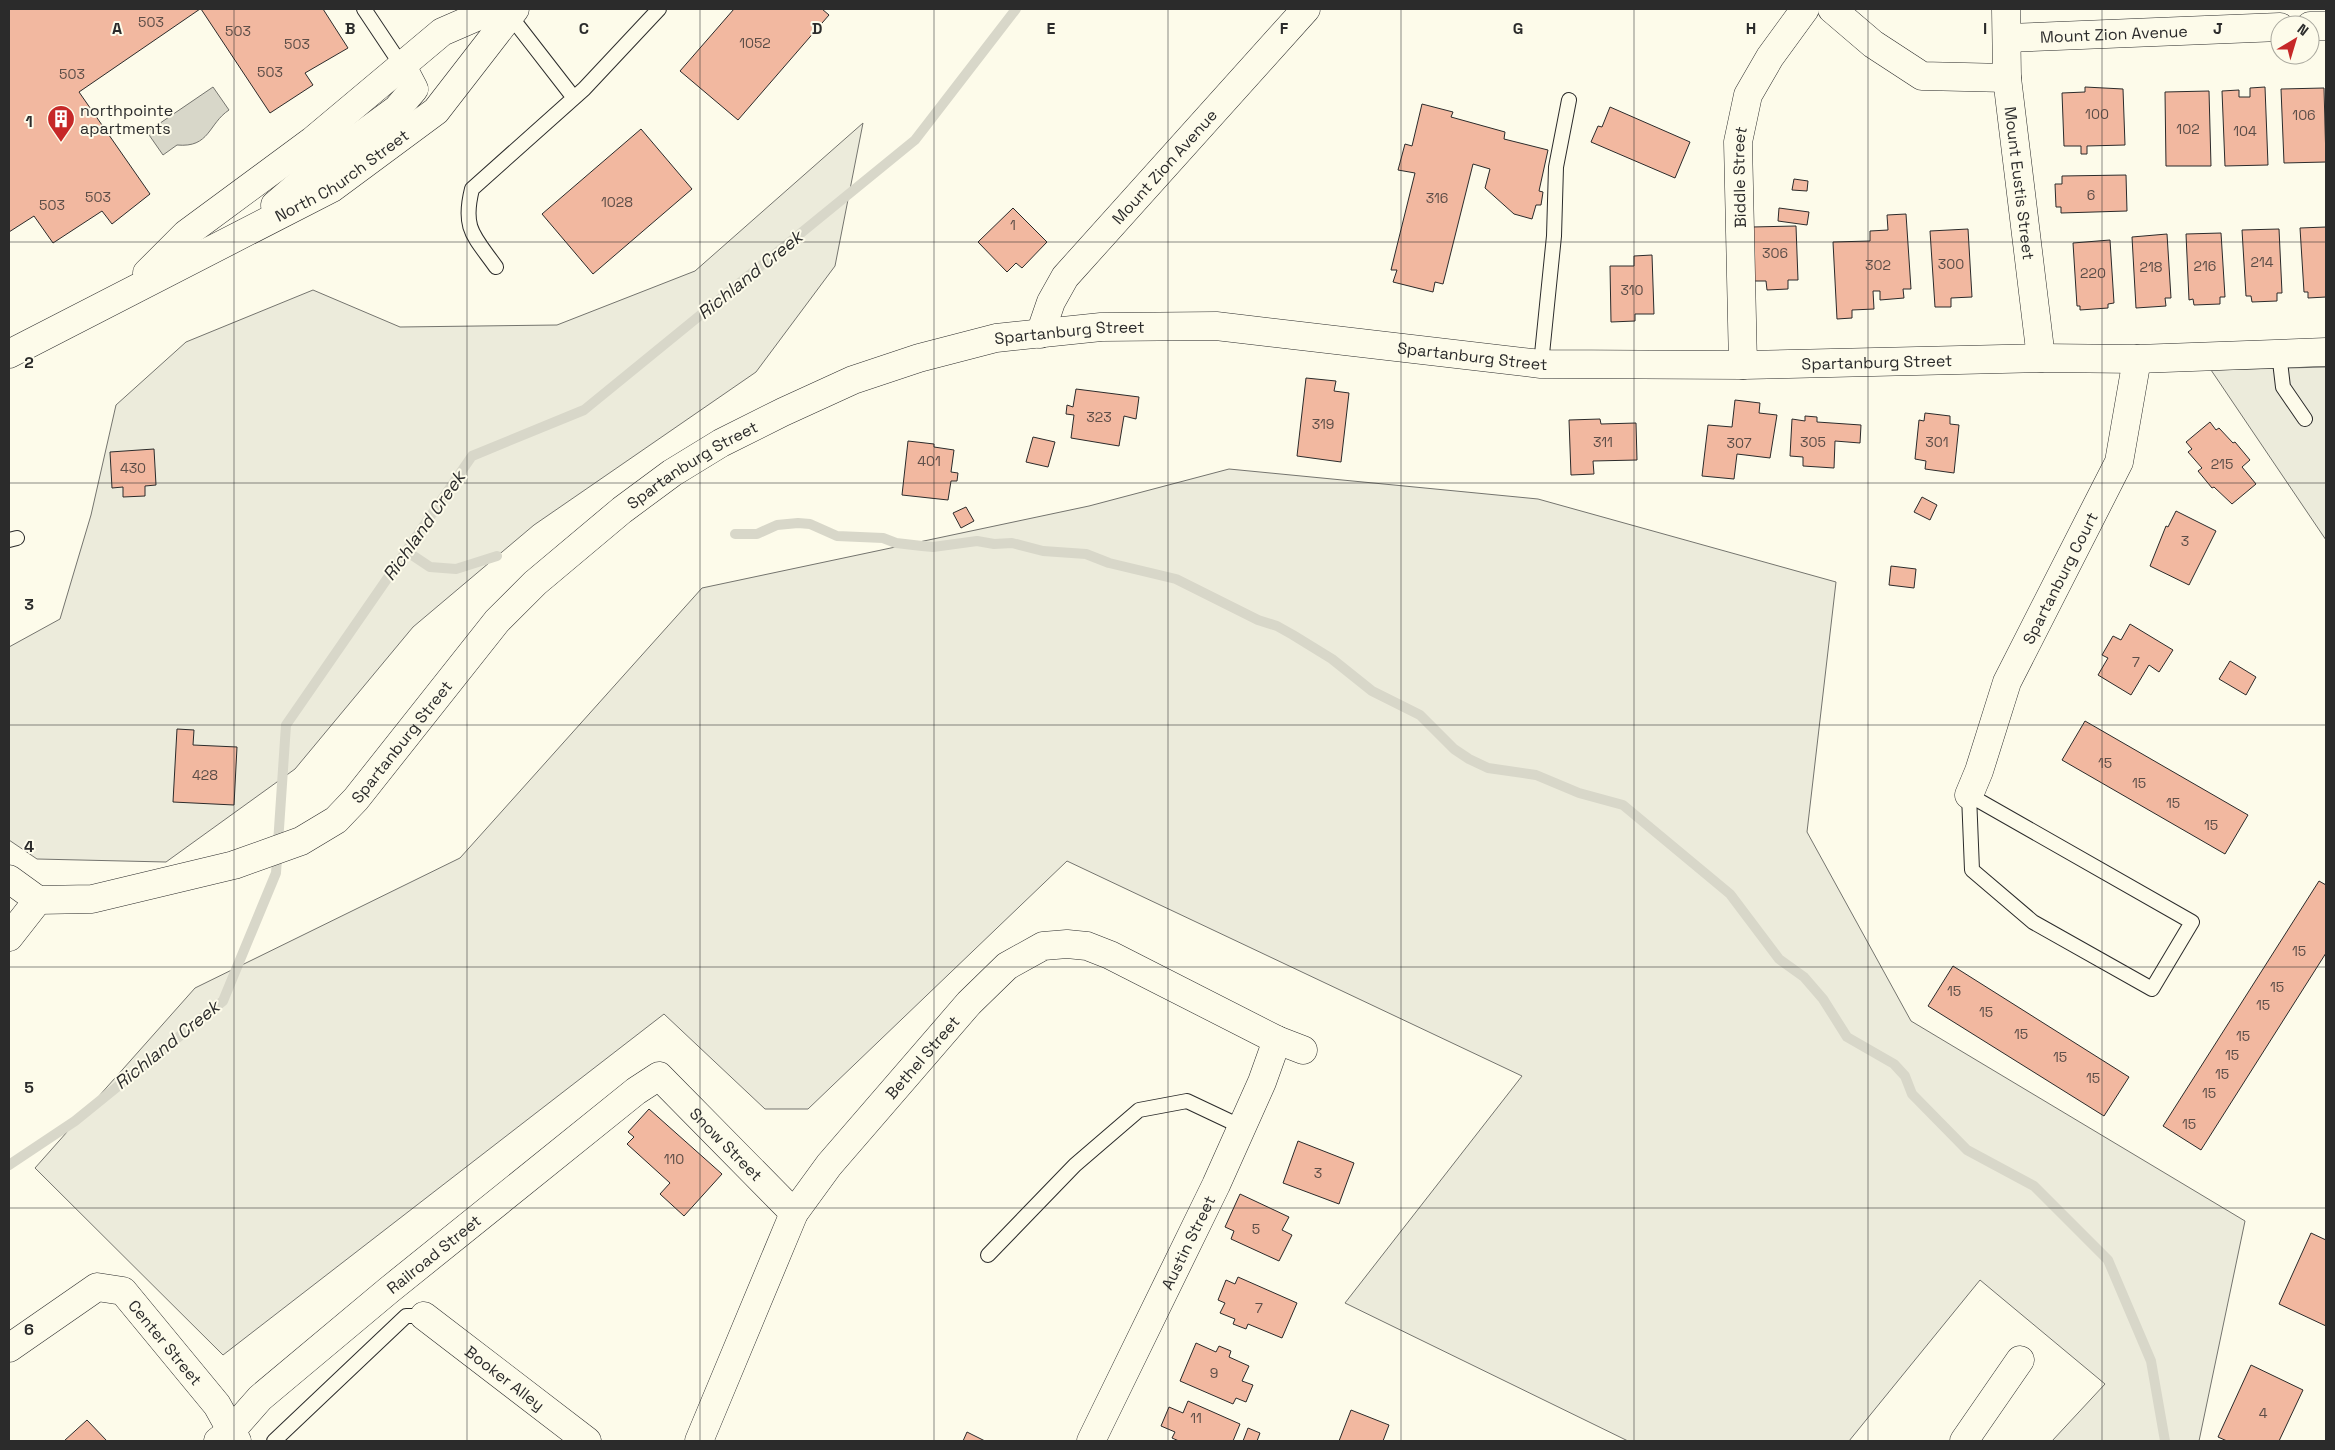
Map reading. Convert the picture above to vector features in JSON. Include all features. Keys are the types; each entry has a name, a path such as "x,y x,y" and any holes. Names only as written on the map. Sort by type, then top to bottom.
{"street":[{"name":"Mount Zion Avenue","path":"1040,334 1051,302 1065,277 1306,9"},
{"name":"Biddle Street","path":"1743,365 1738,142 1748,95 1770,57 1805,9"},
{"path":"1832,9 1873,44 1922,76 2007,78"},
{"name":"Mount Eustis Street","path":"2006,9 2008,38 2007,78 2015,160 2041,358"},
{"name":"North Church Street","path":"126,294 186,234 312,141 442,32 506,11"},
{"name":"North Church Street","path":"9,354 332,188 436,111 506,11"},
{"name":"Mount Zion Avenue","path":"2008,38 2189,20 2270,26"},
{"path":"244,232 325,162 397,110 414,89 402,66"},
{"name":"Spartanburg Street","path":"38,900 92,899 234,865 301,841 336,820 356,799 497,621 535,583 622,510 672,473 774,416 853,380 919,358 996,338 1101,327 1216,326 1540,364 1743,365 2041,358 2137,359 2326,352"},
{"name":"Spartanburg Court","path":"1969,795 1980,771 2007,682 2119,462 2137,359"},
{"path":"9,879 38,900 9,937"},
{"name":"Bethel Street","path":"699,1441 794,1213 829,1165 969,1003 1007,966 1044,946 1067,944 1087,946 1277,1040 1303,1050"},
{"name":"Austin Street","path":"1096,1440 1242,1127 1277,1040"},
{"name":"Snow Street","path":"659,1076 794,1213"},
{"name":"Railroad Street","path":"228,1439 260,1398 636,1090 659,1076"},
{"name":"Center Street","path":"9,1348 97,1287 123,1291 217,1406 228,1439"},
{"name":"Booker Alley","path":"424,1316 587,1441"},
{"path":"1964,1441 2020,1360"}],"lane":[{"path":"364,9 402,66"},
{"path":"496,268 470,231 466,211 472,189 574,98 659,9"},
{"path":"506,11 574,98"},
{"path":"1540,364 1554,236 1556,167 1569,100"},
{"path":"2279,353 2283,387 2305,419"},
{"path":"1969,795 2192,922 2152,989 2032,922 1972,870 1969,795"},
{"path":"988,1255 1075,1165 1139,1110 1187,1101 1242,1127"},
{"path":"274,1441 406,1316 424,1316"}],"shaded area":[{"path":"213,87 229,110 202,139 188,145 177,145 163,155 147,132"},
{"path":"863,123 835,266 756,372 534,525 413,627 295,769 166,862 37,859 9,840 9,647 60,619 91,515 116,405 186,342 313,290 400,327 557,325 695,271"},
{"path":"2326,367 2326,540 2211,370"},
{"path":"1229,469 1538,499 1836,582 1807,832 1911,1021 2245,1221 2199,1441 2052,1441 2105,1384 1980,1280 1849,1441 1628,1441 1345,1303 1522,1076 1067,861 808,1109 765,1109 664,1014 223,1355 35,1168 195,988 460,858 702,588 1089,506"}],"building":[{"name":"northpointe apartments","path":"9,9 200,9 79,92 150,194 112,224 102,211 53,243 34,216 9,232"},
{"path":"201,9 323,9 348,48 305,73 313,85 270,113"},
{"path":"734,9 822,9 829,15 738,120 680,71"},
{"path":"2085,87 2123,89 2125,145 2087,146 2087,154 2081,154 2081,146 2064,146 2062,93 2085,92"},
{"path":"2265,87 2268,165 2225,166 2222,91 2239,90 2239,97 2250,97 2250,88"},
{"path":"2324,88 2326,162 2284,163 2281,89"},
{"path":"2209,91 2211,166 2166,166 2165,92"},
{"path":"1422,104 1453,112 1451,117 1505,132 1504,139 1548,150 1539,191 1543,192 1541,205 1536,205 1532,219 1514,214 1485,188 1490,169 1473,164 1443,284 1435,282 1433,292 1393,282 1397,270 1391,270 1415,173 1398,170 1405,144 1412,146"},
{"path":"1610,107 1690,142 1675,178 1591,142 1598,126 1602,127"},
{"path":"641,129 692,189 593,274 542,214"},
{"path":"2126,175 2127,211 2061,213 2061,207 2056,207 2055,184 2062,184 2062,176"},
{"path":"1794,179 1808,181 1807,191 1792,190"},
{"path":"1013,208 1047,242 1022,268 1016,263 1007,272 978,242"},
{"path":"1779,208 1809,212 1807,225 1778,221"},
{"path":"1906,214 1911,289 1903,289 1904,298 1880,300 1880,291 1873,291 1874,309 1852,310 1852,318 1837,319 1833,242 1870,241 1870,231 1888,230 1887,215"},
{"path":"1796,226 1798,280 1788,280 1788,289 1767,290 1766,281 1754,281 1752,227"},
{"path":"2326,227 2326,297 2308,298 2308,292 2304,292 2300,228"},
{"path":"1968,229 1972,297 1951,298 1951,307 1935,307 1930,231"},
{"path":"2279,229 2282,293 2277,293 2277,301 2252,302 2251,296 2246,296 2242,230"},
{"path":"2221,233 2225,297 2220,297 2220,304 2194,305 2193,299 2189,300 2186,234"},
{"path":"2167,234 2171,298 2165,298 2166,306 2136,308 2132,237"},
{"path":"2110,240 2114,303 2108,304 2108,308 2080,310 2080,306 2077,306 2073,243"},
{"path":"1652,255 1654,314 1635,314 1635,321 1611,322 1610,266 1634,266 1634,256"},
{"path":"1306,378 1336,381 1334,391 1349,393 1341,462 1297,456"},
{"path":"1076,389 1139,397 1136,419 1124,416 1119,446 1071,438 1074,415 1066,414 1067,405 1073,407"},
{"path":"1735,400 1760,403 1759,413 1777,415 1770,458 1737,454 1734,479 1702,476 1708,425 1732,427"},
{"path":"1925,413 1950,416 1950,424 1959,425 1954,473 1925,469 1926,461 1915,459 1919,420 1924,421"},
{"path":"1805,416 1817,417 1817,422 1861,425 1860,443 1835,441 1834,468 1803,466 1803,457 1790,456 1792,419 1805,421"},
{"path":"1600,419 1601,424 1636,423 1637,460 1593,461 1594,474 1571,475 1569,420"},
{"path":"2210,422 2216,430 2219,428 2233,443 2235,442 2250,460 2242,467 2256,484 2232,504 2214,487 2212,488 2198,471 2202,468 2188,452 2192,449 2186,442"},
{"path":"1033,437 1055,442 1048,467 1026,462"},
{"path":"908,441 934,444 934,447 954,450 951,472 958,473 957,481 951,481 948,500 902,495"},
{"path":"154,449 156,485 145,486 145,496 123,497 123,487 112,488 110,452"},
{"path":"1922,497 1937,505 1930,520 1914,512"},
{"path":"966,507 974,521 961,528 953,513"},
{"path":"2176,511 2216,531 2189,585 2150,566 2166,526 2168,527"},
{"path":"1891,566 1916,569 1914,588 1889,585"},
{"path":"2130,624 2173,650 2159,672 2149,665 2131,695 2098,675 2108,658 2102,655 2113,636 2121,640"},
{"path":"2230,661 2256,677 2246,695 2219,679"},
{"path":"2085,721 2248,815 2225,854 2062,760"},
{"path":"177,729 194,730 193,745 237,747 234,805 173,802"},
{"path":"2319,881 2326,885 2326,953 2201,1150 2163,1126"},
{"path":"1953,966 2129,1077 2104,1116 1928,1006"},
{"path":"649,1109 722,1174 684,1216 660,1194 670,1183 627,1144 634,1137 628,1132"},
{"path":"1298,1141 1354,1163 1339,1204 1283,1183"},
{"path":"1240,1194 1289,1217 1282,1230 1292,1235 1279,1261 1231,1239 1234,1231 1225,1227"},
{"path":"2311,1233 2326,1240 2326,1326 2279,1304"},
{"path":"1238,1277 1297,1303 1282,1338 1248,1324 1246,1329 1233,1324 1235,1319 1220,1313 1225,1303 1218,1300 1226,1280 1235,1284"},
{"path":"1196,1343 1216,1352 1219,1346 1231,1351 1229,1357 1249,1366 1242,1381 1253,1385 1246,1402 1236,1398 1233,1404 1180,1381"},
{"path":"2251,1365 2303,1390 2279,1441 2227,1441 2218,1437"},
{"path":"1188,1401 1240,1424 1233,1441 1179,1441 1172,1438 1175,1432 1161,1426 1169,1407 1183,1413"},
{"path":"1351,1410 1389,1425 1383,1441 1339,1441"},
{"path":"87,1420 107,1441 64,1441"},
{"path":"1248,1428 1260,1433 1257,1441 1243,1441"},
{"path":"967,1432 985,1441 963,1441"}],"waterway":[{"name":"Richland Creek","path":"9,1165 75,1121 223,1001 276,873 286,725 472,456 584,410 915,140 1016,9"},
{"path":"735,534 757,534 777,525 798,523 810,524 837,536 883,538 896,543 922,546 933,547 977,541 994,544 1012,543 1043,551 1086,554 1109,563 1176,579 1258,620 1277,626 1293,635 1332,659 1372,691 1420,715 1454,749 1469,759 1488,768 1536,775 1579,793 1623,805 1730,894 1779,959 1804,977 1823,999 1847,1037 1894,1064 1905,1076 1912,1094 1967,1150 2034,1186 2108,1260 2151,1361 2165,1441"},
{"path":"406,551 430,567 456,569 497,556"}],"place":[{"name":"northpointe apartments","path":"61,143"}]}
